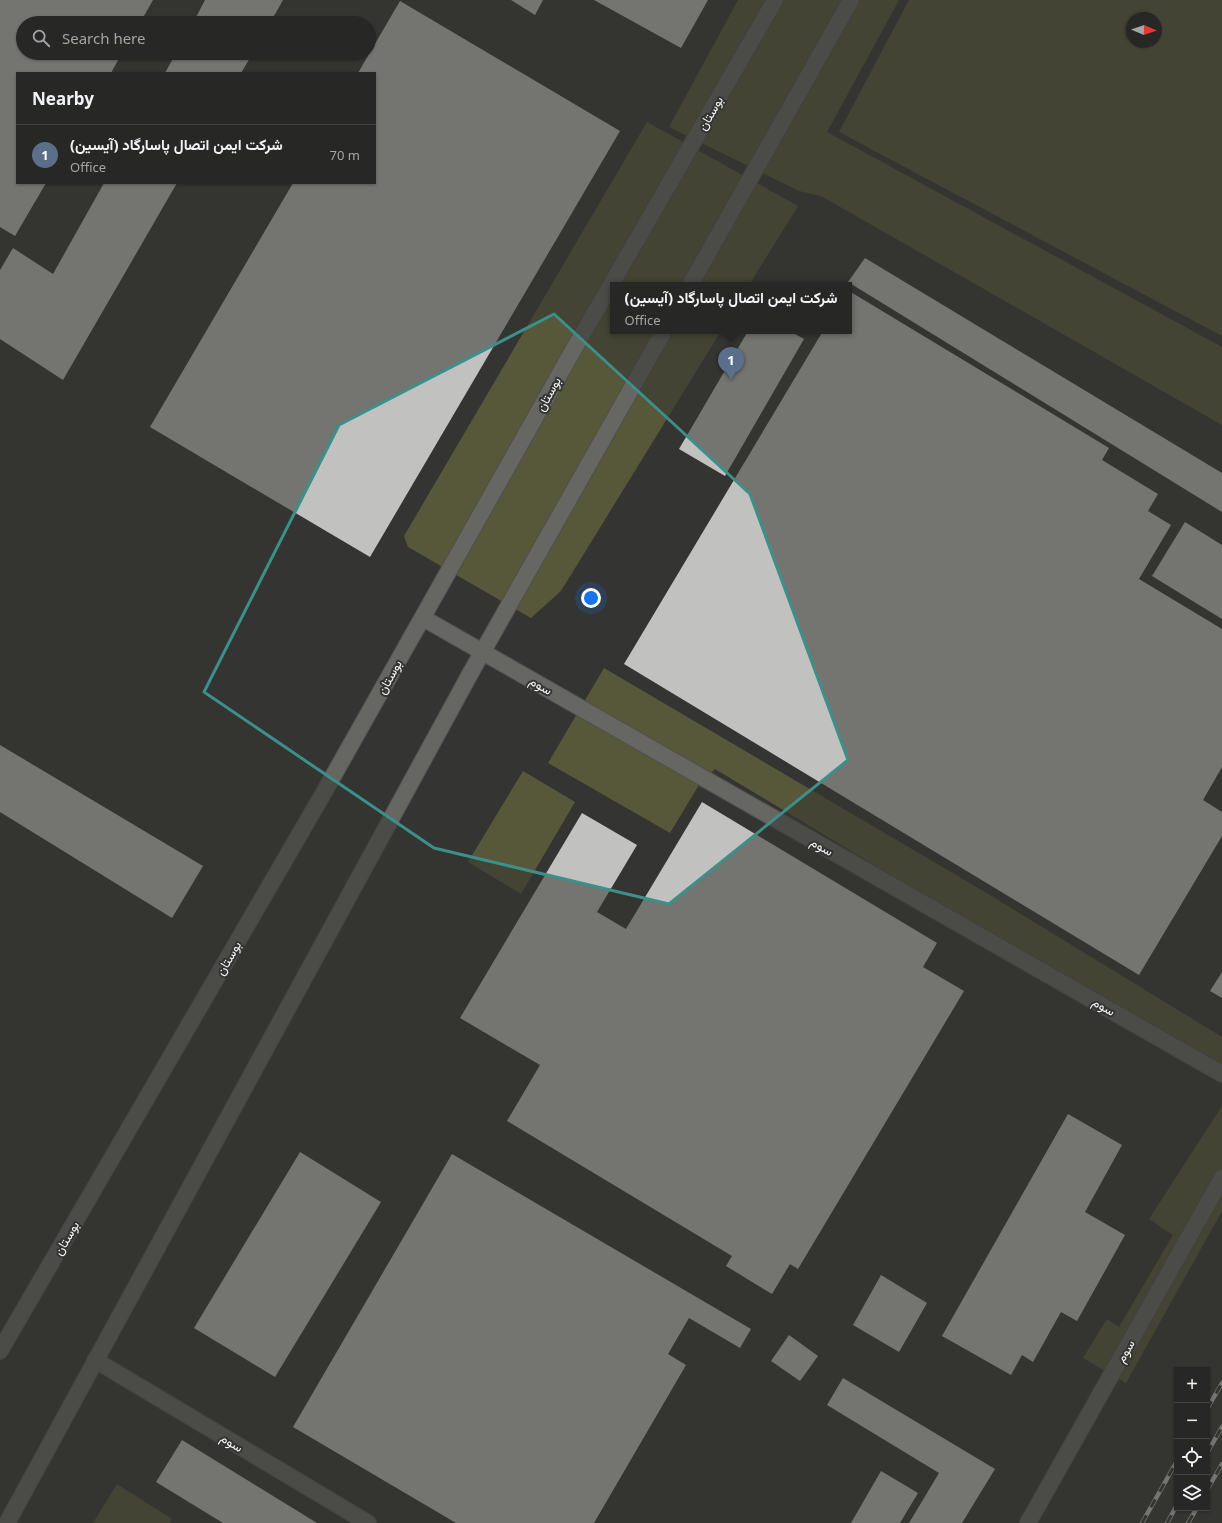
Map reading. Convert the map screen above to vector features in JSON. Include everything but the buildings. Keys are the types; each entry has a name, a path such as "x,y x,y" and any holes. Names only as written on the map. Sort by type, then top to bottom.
{"lane":[{"name":"بوستان","path":"613,282 775,0"},
{"path":"692,282 851,0"},
{"name":"بوستان","path":"0,1351 323,794 610,286"},
{"path":"7,1523 482,652 662,334"},
{"name":"سوم","path":"423,618 1222,1074"},
{"name":"سوم","path":"1028,1523 1222,1178"},
{"name":"سوم","path":"96,1360 368,1523"}],"highlighted area":[{"path":"554,314 750,494 848,760 669,904 434,848 204,692 339,425"}],"green space":[{"path":"738,0 899,0 827,132 1222,347 1222,425 821,196 799,191 669,127"},
{"path":"909,0 1222,0 1222,336 839,132"},
{"path":"647,122 798,206 751,282 610,282 610,334 719,334 561,591 531,618 408,547 404,536"},
{"path":"604,668 985,892 1222,1037 1222,1075 715,769 699,785 670,833 548,763"},
{"path":"523,771 575,802 521,894 468,862"},
{"path":"1222,1106 1222,1211 1126,1383 1083,1358 1107,1319 1119,1327 1173,1235 1149,1219"},
{"path":"117,1484 172,1519 170,1523 93,1523"}],"railway":[{"path":"1210,1404 1222,1383"},
{"path":"1210,1448 1222,1427"},
{"path":"1210,1485 1222,1464"},
{"path":"1142,1523 1174,1466"},
{"path":"1167,1523 1174,1510"},
{"path":"1188,1523 1195,1511"}],"place":[{"name":"شرکت ایمن اتصال پاسارگاد (آیسین)","path":"731,380"}]}
